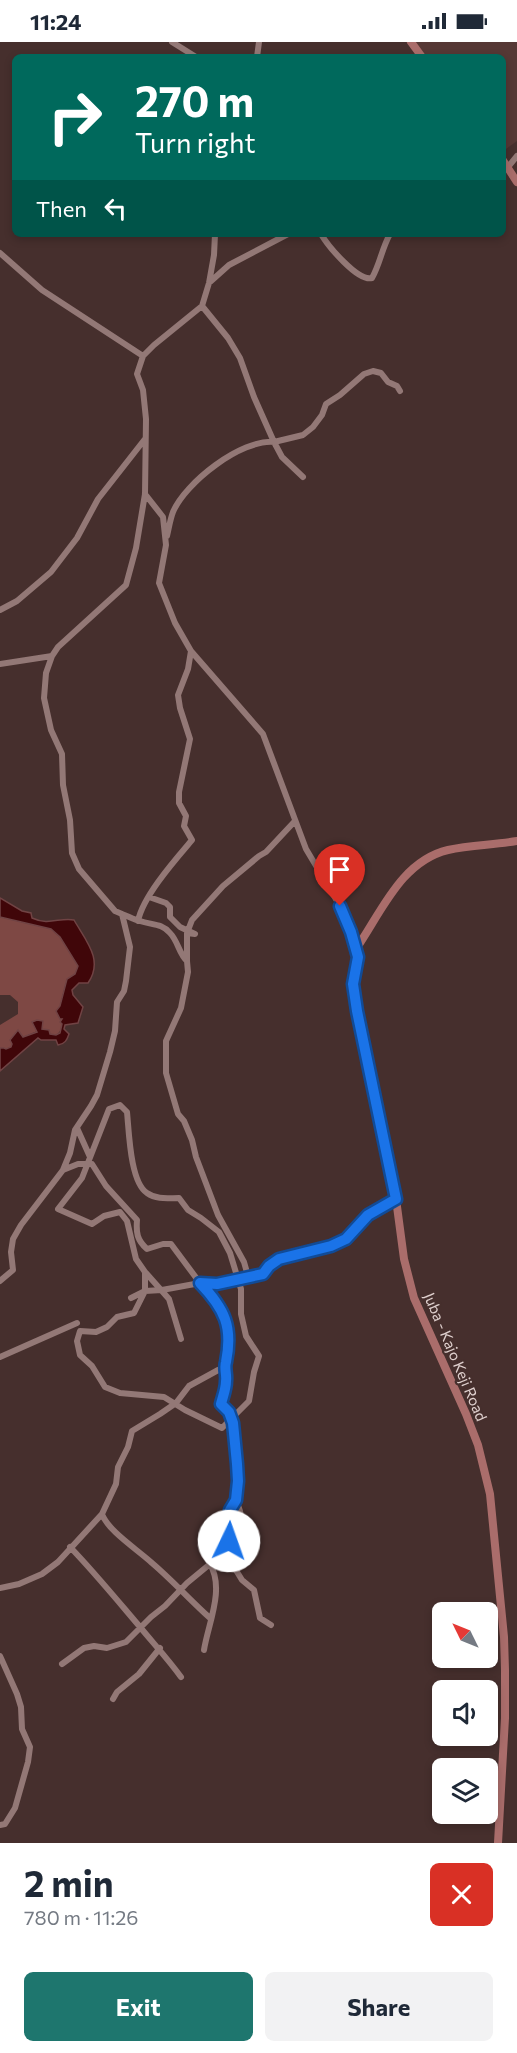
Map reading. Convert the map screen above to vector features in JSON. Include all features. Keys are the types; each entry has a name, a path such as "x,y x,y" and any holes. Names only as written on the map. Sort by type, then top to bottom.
{"main road":[{"path":"506,165 517,182"},
{"name":"Juba - Kajo Keji Road","path":"498,1843 506,1671 490,1494 478,1445 466,1414 414,1298 404,1259 396,1199 353,984 358,957 356,949 410,870 427,858 448,850 517,841"}],"street":[{"path":"172,42 191,54"},
{"path":"187,961 171,933 161,925 138,921 115,911 79,869 72,853 70,820 62,778 62,754 51,730 44,698 46,673 58,647 126,585 136,548 145,494 146,419 145,403 138,374 143,356 201,306 209,283 215,237"},
{"path":"209,283 229,265 282,237"},
{"path":"324,237 351,268 364,279 369,280 379,264 383,246 388,237"},
{"path":"0,253 42,290 143,356"},
{"path":"201,306 228,338 240,358 254,397 282,457 303,477"},
{"path":"356,949 340,906 306,849 263,734 191,651 159,583 173,511 204,475 224,458 242,448 303,435 314,428 326,404 364,374 373,371 381,373 400,391"},
{"path":"0,610 16,601 51,572 77,538 98,499 145,439"},
{"path":"145,494 163,517 166,545"},
{"path":"138,921 149,897 172,863 192,840 184,826 186,816 179,802 190,739 178,695 188,669 191,651"},
{"path":"0,664 52,656"},
{"path":"248,1276 244,1262 218,1215 196,1158 192,1140 184,1121 178,1114 166,1073 166,1041 182,1008 188,972 187,933 192,920 223,886 266,852 295,821"},
{"path":"149,897 166,903 170,908 170,917 180,927 195,934 187,933"},
{"path":"0,1281 14,1267 11,1252 13,1239 63,1170 77,1128 96,1095 115,1031 117,1002 124,991 126,981 130,947 122,914"},
{"path":"145,1272 145,1291 134,1313 117,1317 107,1327 96,1332 80,1331 77,1341 80,1354 92,1366 105,1387 120,1393 164,1397 222,1428 249,1401 259,1356 246,1336 241,1314 241,1289 230,1253 219,1232 188,1210 179,1197 162,1199 146,1193 137,1181 127,1112 120,1105 109,1109 82,1178 57,1209 92,1224 104,1216 120,1212 127,1221 136,1259 169,1299 181,1339"},
{"path":"0,1588 19,1584 42,1574 58,1562 102,1514 116,1484 118,1467 128,1447 132,1431 176,1403 189,1386 220,1369 228,1356 227,1320 210,1294 171,1244 147,1249 139,1242 136,1220 115,1197 92,1164 77,1128"},
{"path":"63,1170 78,1164 92,1164"},
{"path":"131,1298 145,1291 200,1283 217,1284 263,1274 279,1259 315,1252 346,1239 368,1215 396,1199"},
{"path":"0,1357 77,1323"},
{"path":"62,1664 84,1648 94,1646 107,1648 126,1642 180,1589 228,1547 232,1528 230,1510 236,1500 238,1481 233,1423 229,1412 221,1404 226,1379 225,1362"},
{"path":"236,1500 243,1531 234,1567 242,1580 254,1590 260,1618 271,1625"},
{"path":"102,1514 104,1521 210,1618"},
{"path":"70,1547 160,1648 182,1677"},
{"path":"204,1650 217,1591 214,1570 210,1564"},
{"path":"113,1700 117,1692 139,1674 160,1648"},
{"path":"0,1656 17,1694 22,1713 22,1729 30,1747 15,1809 5,1824 0,1825"}],"shaded area":[{"path":"408,42 517,42 517,141 506,149 506,54 417,54"},
{"path":"0,898 22,911 31,913 32,918 38,920 74,920 92,951 94,966 88,983 79,983 72,990 73,995 83,1007 78,1023 65,1025 64,1029 69,1034 65,1041 58,1045 56,1040 38,1038 0,1071 0,1048 11,1047 10,1040 18,1030 23,1037 37,1032 32,1022 37,1020 43,1021 42,1029 49,1030 50,1034 60,1033 62,1019 56,1011 60,1006 67,979 75,974 78,966 60,937 51,929 0,917"},
{"path":"0,917 51,929 60,937 78,966 75,974 67,979 61,1003 62,1024 59,1032 56,1035 50,1034 42,1029 23,1037 18,1031 11,1047 6,1049 0,1048 0,1025 18,1014 18,1002 10,995 0,995"}],"route":[{"path":"229,1541 232,1528 230,1510 236,1500 238,1481 233,1423 229,1412 221,1404 225,1391 225,1362 228,1356 227,1320 200,1283 217,1284 263,1274 279,1259 315,1252 331,1246 346,1239 368,1215 396,1199 357,1011 353,984 358,957 340,906"}]}
